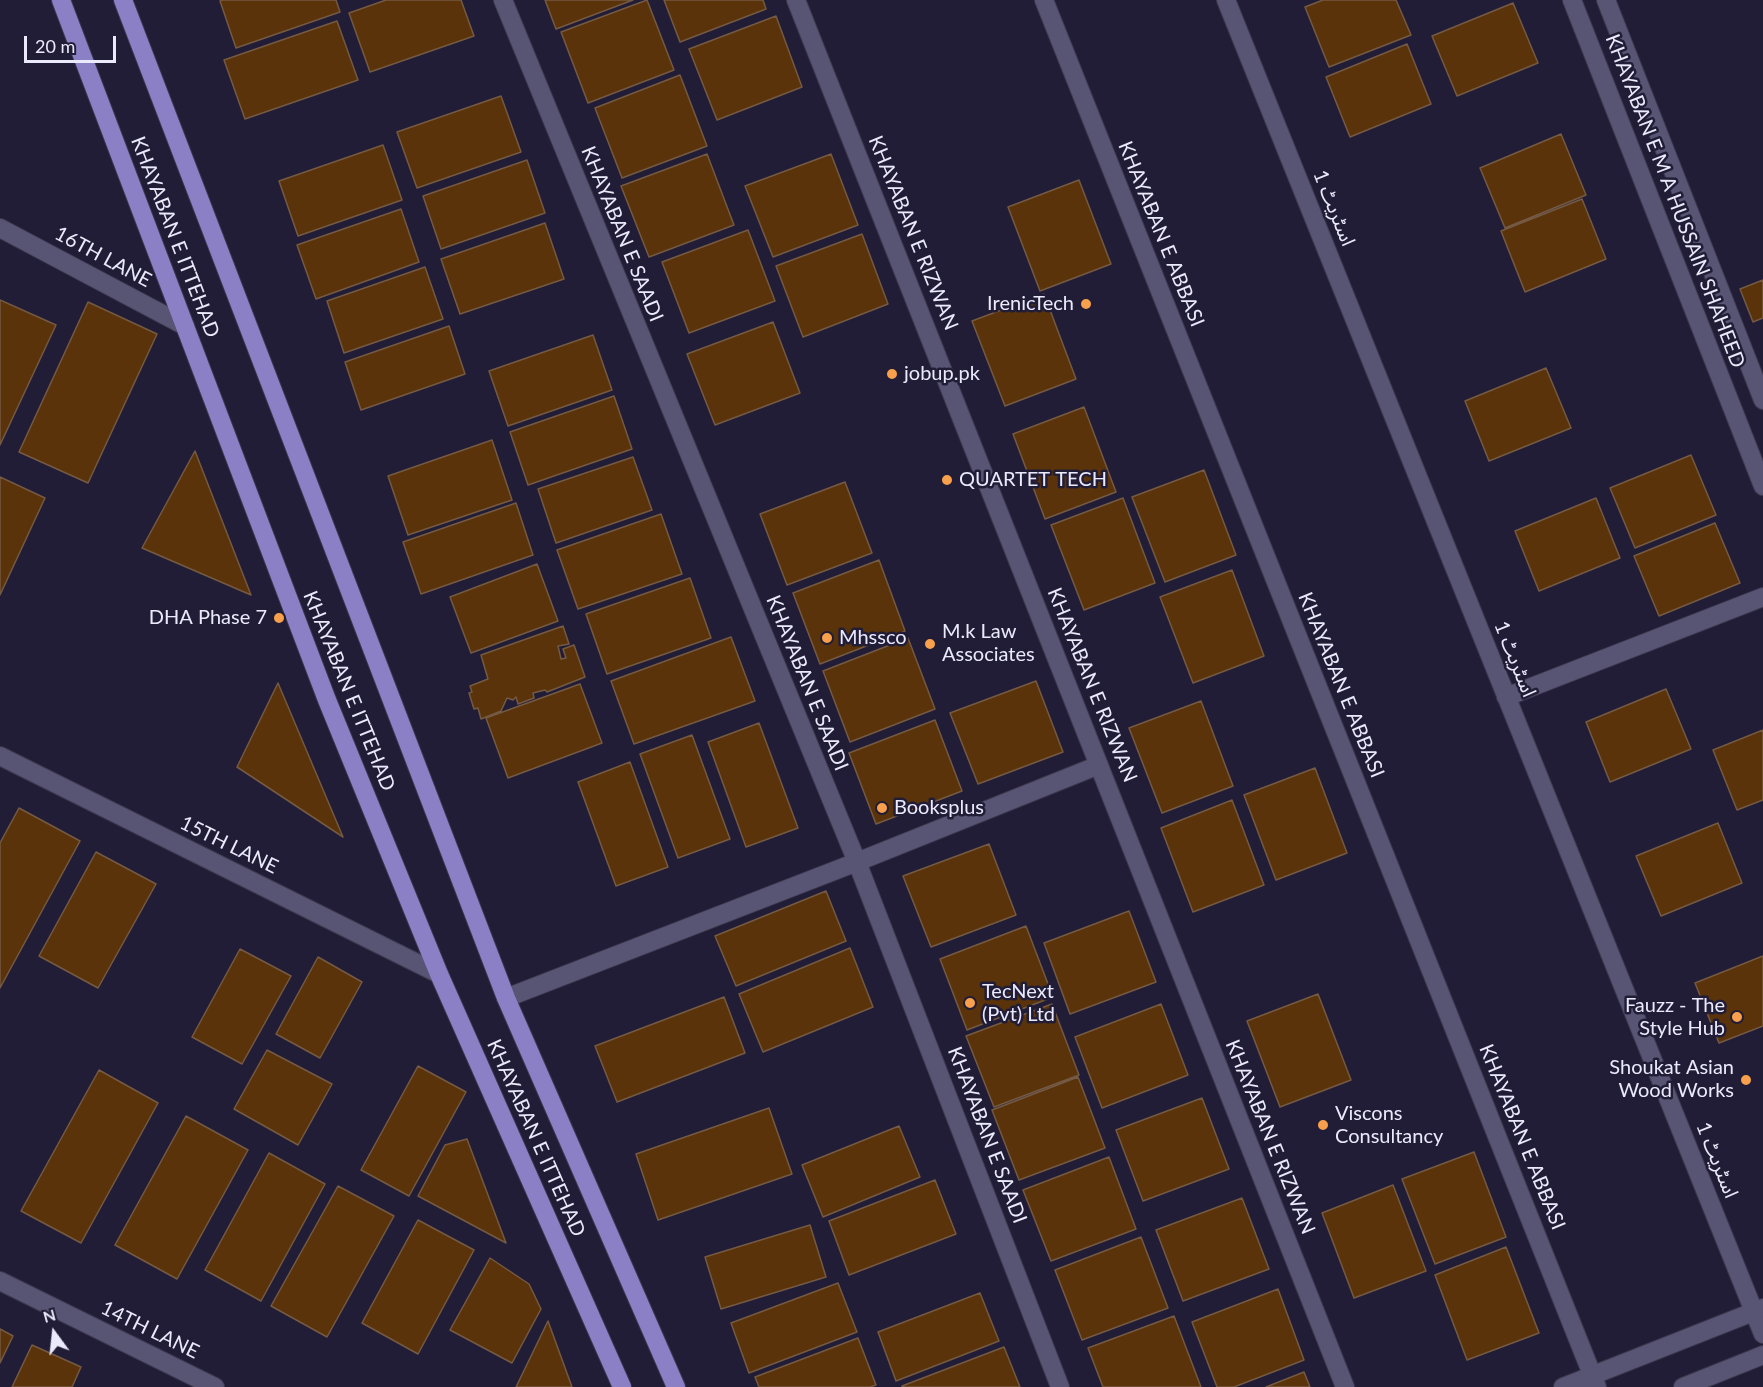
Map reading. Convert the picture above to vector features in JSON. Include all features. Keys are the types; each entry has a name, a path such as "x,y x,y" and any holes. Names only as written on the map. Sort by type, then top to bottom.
{"main road":[{"name":"KHAYABAN E ITTEHAD","path":"61,0 327,700 439,974 622,1387"},
{"name":"KHAYABAN E ITTEHAD","path":"123,0 506,998 676,1387"}],"street":[{"name":"KHAYABAN E SAADI","path":"503,0 857,862 1060,1387"},
{"name":"KHAYABAN E RIZWAN","path":"796,0 1345,1387"},
{"name":"KHAYABAN E ABBASI","path":"1044,0 1598,1378"},
{"name":"اسٹریٹ 1","path":"1226,0 1763,1335"},
{"name":"KHAYABAN E M A HUSSAIN SHAHEED","path":"1572,0 1763,486"},
{"name":"KHAYABAN E M A HUSSAIN SHAHEED","path":"1606,0 1763,400"},
{"name":"16TH LANE","path":"0,228 184,326"},
{"path":"1506,697 1763,597"},
{"name":"15TH LANE","path":"0,756 439,974"},
{"path":"506,998 1099,765"},
{"name":"14TH LANE","path":"0,1281 215,1387"},
{"path":"1563,1387 1598,1378 1753,1312"},
{"path":"1683,1387 1761,1356"}],"building":[{"path":"336,0 340,12 236,48 220,1"},
{"path":"386,0 461,0 474,36 370,72 349,13"},
{"path":"545,0 633,0 556,29"},
{"path":"647,0 674,70 588,103 561,32"},
{"path":"664,0 763,0 766,9 680,42"},
{"path":"1323,0 1396,0 1411,35 1329,67 1305,7"},
{"path":"1513,3 1538,63 1457,96 1432,36"},
{"path":"776,16 802,87 717,120 689,49"},
{"path":"337,21 358,80 245,119 224,60"},
{"path":"1407,44 1431,104 1350,137 1326,77"},
{"path":"680,75 707,146 622,178 595,108"},
{"path":"501,96 521,152 417,188 397,132"},
{"path":"1561,134 1586,195 1505,228 1480,168"},
{"path":"383,145 402,200 298,236 279,181"},
{"path":"707,154 734,225 649,257 621,186"},
{"path":"831,154 858,225 773,257 745,186"},
{"path":"527,160 545,213 441,249 423,196"},
{"path":"1079,180 1111,264 1040,291 1008,207"},
{"path":"1582,199 1606,259 1525,292 1501,231"},
{"path":"401,209 419,262 316,299 297,245"},
{"path":"545,223 564,279 460,314 441,259"},
{"path":"748,230 775,301 689,333 662,262"},
{"path":"862,234 888,304 803,337 776,266"},
{"path":"425,267 443,319 344,353 327,301"},
{"path":"1763,280 1763,318 1753,322 1740,289"},
{"path":"1044,294 1076,379 1005,406 972,321"},
{"path":"0,300 56,325 0,445"},
{"path":"88,302 157,334 88,483 19,452"},
{"path":"773,322 800,393 715,425 687,354"},
{"path":"449,326 465,374 361,410 345,362"},
{"path":"593,335 612,390 508,426 489,371"},
{"path":"1546,368 1571,428 1489,461 1465,401"},
{"path":"614,396 632,449 528,485 510,432"},
{"path":"1084,407 1116,492 1045,519 1013,434"},
{"path":"492,440 512,500 408,535 388,476"},
{"path":"195,451 251,595 142,548"},
{"path":"1691,455 1716,515 1635,548 1610,488"},
{"path":"633,457 652,510 556,543 538,489"},
{"path":"1204,470 1236,555 1165,582 1132,497"},
{"path":"0,477 45,498 0,595"},
{"path":"845,482 872,553 787,585 760,514"},
{"path":"1123,498 1155,583 1084,610 1051,525"},
{"path":"1596,498 1620,558 1539,591 1515,531"},
{"path":"516,503 533,555 421,594 403,542"},
{"path":"661,514 682,574 578,609 557,550"},
{"path":"1715,523 1740,583 1659,616 1634,556"},
{"path":"879,560 905,631 820,664 793,593"},
{"path":"537,564 558,621 471,653 450,597"},
{"path":"1232,570 1264,656 1193,683 1160,597"},
{"path":"690,578 711,638 607,674 586,614"},
{"path":"563,626 569,644 558,646 561,659 566,658 563,649 574,645 585,677 547,692 545,690 533,693 534,698 518,704 516,697 513,700 507,698 501,711 481,719 478,708 474,709 469,693 472,692 470,686 488,679 481,655"},
{"path":"731,637 755,701 634,744 611,681"},
{"path":"908,638 935,709 850,742 823,671"},
{"path":"1036,681 1063,752 978,784 950,713"},
{"path":"278,683 343,837 237,767"},
{"path":"580,684 602,743 508,778 486,718"},
{"path":"1666,689 1691,749 1610,782 1586,722"},
{"path":"1201,701 1233,786 1162,813 1129,728"},
{"path":"935,720 962,791 876,824 849,753"},
{"path":"759,723 798,828 746,847 708,742"},
{"path":"1763,730 1763,800 1737,810 1713,750"},
{"path":"692,735 730,839 678,858 640,754"},
{"path":"630,762 668,867 616,886 578,782"},
{"path":"1315,768 1347,853 1276,880 1244,795"},
{"path":"1232,800 1264,885 1193,912 1161,828"},
{"path":"19,808 80,841 0,988 0,843"},
{"path":"1718,823 1742,883 1661,916 1636,856"},
{"path":"989,844 1016,915 931,947 903,876"},
{"path":"96,852 156,884 98,988 39,956"},
{"path":"826,891 846,941 736,986 715,936"},
{"path":"1129,911 1156,982 1070,1014 1044,943"},
{"path":"1026,926 1053,997 967,1030 940,959"},
{"path":"850,948 873,1007 763,1052 739,994"},
{"path":"240,949 291,976 242,1064 192,1037"},
{"path":"1763,956 1763,1026 1719,1043 1695,983"},
{"path":"318,957 362,982 320,1058 276,1034"},
{"path":"1318,994 1351,1080 1280,1107 1247,1021"},
{"path":"724,997 745,1053 617,1102 595,1046"},
{"path":"1052,1004 1079,1075 994,1107 966,1036"},
{"path":"1161,1004 1188,1075 1102,1108 1075,1037"},
{"path":"267,1050 332,1084 298,1145 234,1109"},
{"path":"418,1066 466,1092 409,1196 361,1170"},
{"path":"99,1070 158,1103 81,1243 21,1211"},
{"path":"1078,1077 1105,1148 1019,1180 992,1110"},
{"path":"1202,1098 1229,1169 1143,1201 1116,1130"},
{"path":"769,1108 792,1174 658,1220 636,1154"},
{"path":"186,1116 248,1150 177,1279 115,1245"},
{"path":"899,1126 920,1177 823,1217 802,1165"},
{"path":"467,1139 506,1243 418,1196 445,1145"},
{"path":"1474,1152 1506,1237 1435,1264 1402,1179"},
{"path":"269,1153 325,1184 261,1301 205,1270"},
{"path":"1109,1157 1136,1229 1051,1261 1023,1190"},
{"path":"935,1180 956,1234 849,1275 829,1221"},
{"path":"1393,1185 1426,1271 1354,1298 1322,1213"},
{"path":"338,1186 394,1216 327,1337 271,1306"},
{"path":"1242,1198 1269,1269 1183,1301 1156,1230"},
{"path":"418,1220 474,1250 418,1354 362,1323"},
{"path":"810,1225 826,1277 721,1309 705,1257"},
{"path":"1141,1237 1168,1308 1082,1340 1055,1270"},
{"path":"1506,1247 1539,1333 1467,1360 1435,1275"},
{"path":"490,1258 529,1284 541,1309 512,1363 450,1330"},
{"path":"838,1283 857,1332 749,1373 731,1323"},
{"path":"1278,1289 1304,1360 1234,1387 1217,1387 1192,1322"},
{"path":"980,1293 999,1341 896,1381 878,1332"},
{"path":"1174,1316 1201,1387 1103,1387 1088,1348"},
{"path":"548,1321 572,1387 516,1387"},
{"path":"0,1329 13,1336 0,1363"},
{"path":"858,1338 876,1385 870,1387 759,1387 755,1377"},
{"path":"32,1345 81,1367 72,1387 12,1387"},
{"path":"1004,1347 1020,1387 902,1387 902,1386"},
{"path":"1304,1372 1310,1387 1266,1387"}],"place":[{"name":"IrenicTech","path":"1086,304"},
{"name":"jobup.pk","path":"892,374"},
{"name":"QUARTET TECH","path":"947,480"},
{"name":"DHA Phase 7","path":"279,618"},
{"name":"Mhssco","path":"827,638"},
{"name":"M.k Law Associates","path":"930,644"},
{"name":"Booksplus","path":"882,808"},
{"name":"TecNext (Pvt) Ltd","path":"970,1003"},
{"name":"Fauzz - The Style Hub","path":"1737,1017"},
{"name":"Shoukat Asian Wood Works","path":"1746,1080"},
{"name":"Viscons Consultancy","path":"1323,1125"}]}
